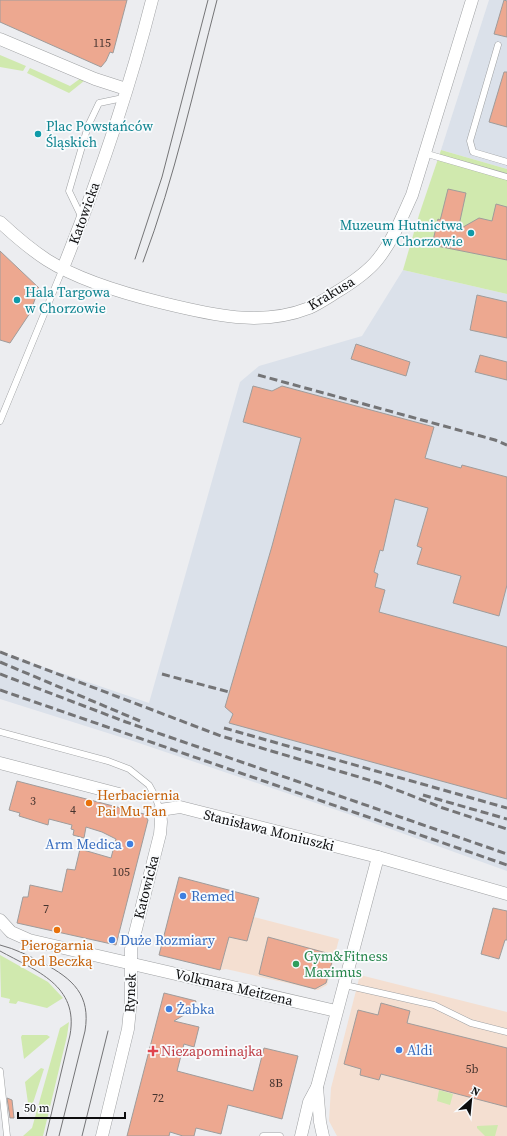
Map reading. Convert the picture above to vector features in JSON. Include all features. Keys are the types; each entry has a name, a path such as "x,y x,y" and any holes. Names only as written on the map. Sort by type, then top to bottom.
{"street":[{"name":"Katowicka","path":"63,268 82,218 125,93 152,0"},
{"name":"Krakusa","path":"0,222 30,248 63,268 129,295 217,316 260,318 282,316 310,308 347,286 378,259 398,226 412,195 472,0"},
{"path":"0,39 125,93"},
{"path":"0,764 119,794"},
{"name":"Stanisława Moniuszki","path":"160,810 180,807 378,857 507,894"},
{"name":"Katowicka","path":"131,964 130,955 160,830 160,810"},
{"path":"301,1136 309,1102 317,1087 378,857"},
{"name":"Rynek","path":"0,920 11,932 25,939 131,964 131,999 128,1029 102,1136"},
{"name":"Volkmara Meitzena","path":"131,964 336,1011"},
{"path":"317,1087 320,1122 324,1136"}],"lane":[{"path":"498,45 470,141 474,152 507,162"},
{"path":"82,218 69,192 88,126 99,103 125,93"},
{"path":"424,153 507,177"},
{"name":"Katowicka","path":"0,421 63,268"},
{"path":"0,732 108,761 129,769 149,785 160,810"},
{"path":"345,985 434,1006 471,1023 507,1032"},
{"path":"0,1072 8,1136"},
{"path":"264,1136 280,1136"}],"shaded area":[{"path":"489,0 507,0 507,169 441,150"},
{"path":"403,270 507,294 507,871 357,817 133,741 0,699 0,652 149,703 240,382 259,366 362,336"},
{"path":"254,917 339,939 327,985 318,990 226,969 220,970 229,937 247,941"},
{"path":"360,975 507,1012 507,1136 337,1136 329,1121 331,1088"}],"green space":[{"path":"0,55 26,66 23,71 0,67"},
{"path":"30,68 70,86 81,78 84,81 69,93 27,73"},
{"path":"441,150 507,169 507,294 403,270 419,215"},
{"path":"0,955 48,982 63,998 47,1008 18,1001 16,1004 9,1003 10,999 1,997"},
{"path":"69,1022 43,1136 23,1136 32,1128 60,1028"},
{"path":"22,1035 47,1035 50,1037 24,1059"},
{"path":"41,1068 44,1069 31,1109 29,1110 25,1082"},
{"path":"439,1090 453,1094 450,1105 437,1101"},
{"path":"498,1125 495,1136 485,1136 477,1128 477,1126"}],"building":[{"path":"0,0 127,0 113,53 110,52 106,61 101,67 0,22"},
{"path":"504,0 507,1 507,37 494,34"},
{"path":"504,72 507,72 507,127 489,122"},
{"name":"Muzeum Hutnictwa w Chorzowie","path":"448,189 466,193 458,230 479,218 492,221 496,204 507,207 507,260 432,245 438,219 440,220"},
{"name":"Hala Targowa w Chorzowie","path":"0,251 39,288 30,313 10,343 0,340"},
{"path":"477,295 507,302 507,338 470,330"},
{"path":"356,344 410,362 406,376 351,359"},
{"path":"480,355 507,362 507,380 475,372"},
{"path":"253,386 272,391 282,386 434,427 425,458 461,468 462,465 507,477 507,585 499,616 453,603 461,576 417,564 422,548 417,546 428,508 395,499 383,551 380,550 374,572 378,574 375,587 385,590 379,612 507,647 507,799 229,723 233,714 225,707 272,546 301,438 243,422"},
{"path":"17,781 144,814 148,820 116,945 17,923 23,897 28,897 30,885 62,892 67,869 75,870 80,849 111,858 116,839 102,832 86,827 84,838 73,835 74,830 71,829 72,825 49,819 48,825 19,816 20,813 9,810"},
{"path":"179,877 259,898 247,941 229,937 220,970 159,955"},
{"path":"493,908 507,911 507,940 505,940 499,959 481,954"},
{"name":"Gym&Fitness Maximus","path":"268,937 334,955 326,983 315,989 259,974"},
{"path":"164,993 196,1001 194,1009 174,1021 199,1027 194,1047 184,1044 177,1071 253,1091 264,1048 298,1056 282,1119 228,1105 221,1134 196,1128 194,1136 183,1136 170,1132 169,1136 127,1136"},
{"name":"Aldi","path":"381,1003 410,1011 407,1023 507,1048 507,1107 381,1074 379,1080 360,1075 361,1069 344,1064 358,1010 378,1015"},
{"path":"7,1098 12,1100 14,1118 10,1118"}],"tram line":[{"path":"135,259 162,177 208,0"},
{"path":"143,262 165,198 217,0"},
{"path":"0,945 22,953 63,975 78,990 85,1007 85,1031 59,1136"},
{"path":"0,951 40,973 52,982 61,992 68,1004 71,1018 70,1035 46,1136"},
{"path":"82,1136 108,1031"}],"railway":[{"path":"258,375 495,440 507,445"},
{"path":"0,652 221,736 379,783 443,808 507,829"},
{"path":"0,662 140,721"},
{"path":"0,674 126,722 507,854"},
{"path":"162,674 229,692"},
{"path":"0,690 507,865"},
{"path":"224,728 507,808"},
{"path":"423,795 507,819"}],"place":[{"name":"Plac Powstańców Śląskich","path":"38,134"},
{"name":"Muzeum Hutnictwa w Chorzowie","path":"471,233"},
{"name":"Hala Targowa w Chorzowie","path":"17,300"},
{"name":"Herbaciernia Pai Mu Tan","path":"89,803"},
{"name":"Arm Medica","path":"130,844"},
{"name":"Remed","path":"183,896"},
{"name":"Pierogarnia Pod Beczką","path":"57,930"},
{"name":"Duże Rozmiary","path":"112,940"},
{"name":"Gym&Fitness Maximus","path":"296,964"},
{"name":"Żabka","path":"169,1009"},
{"name":"Aldi","path":"399,1050"},
{"name":"Niezapominajka","path":"153,1051"}]}
